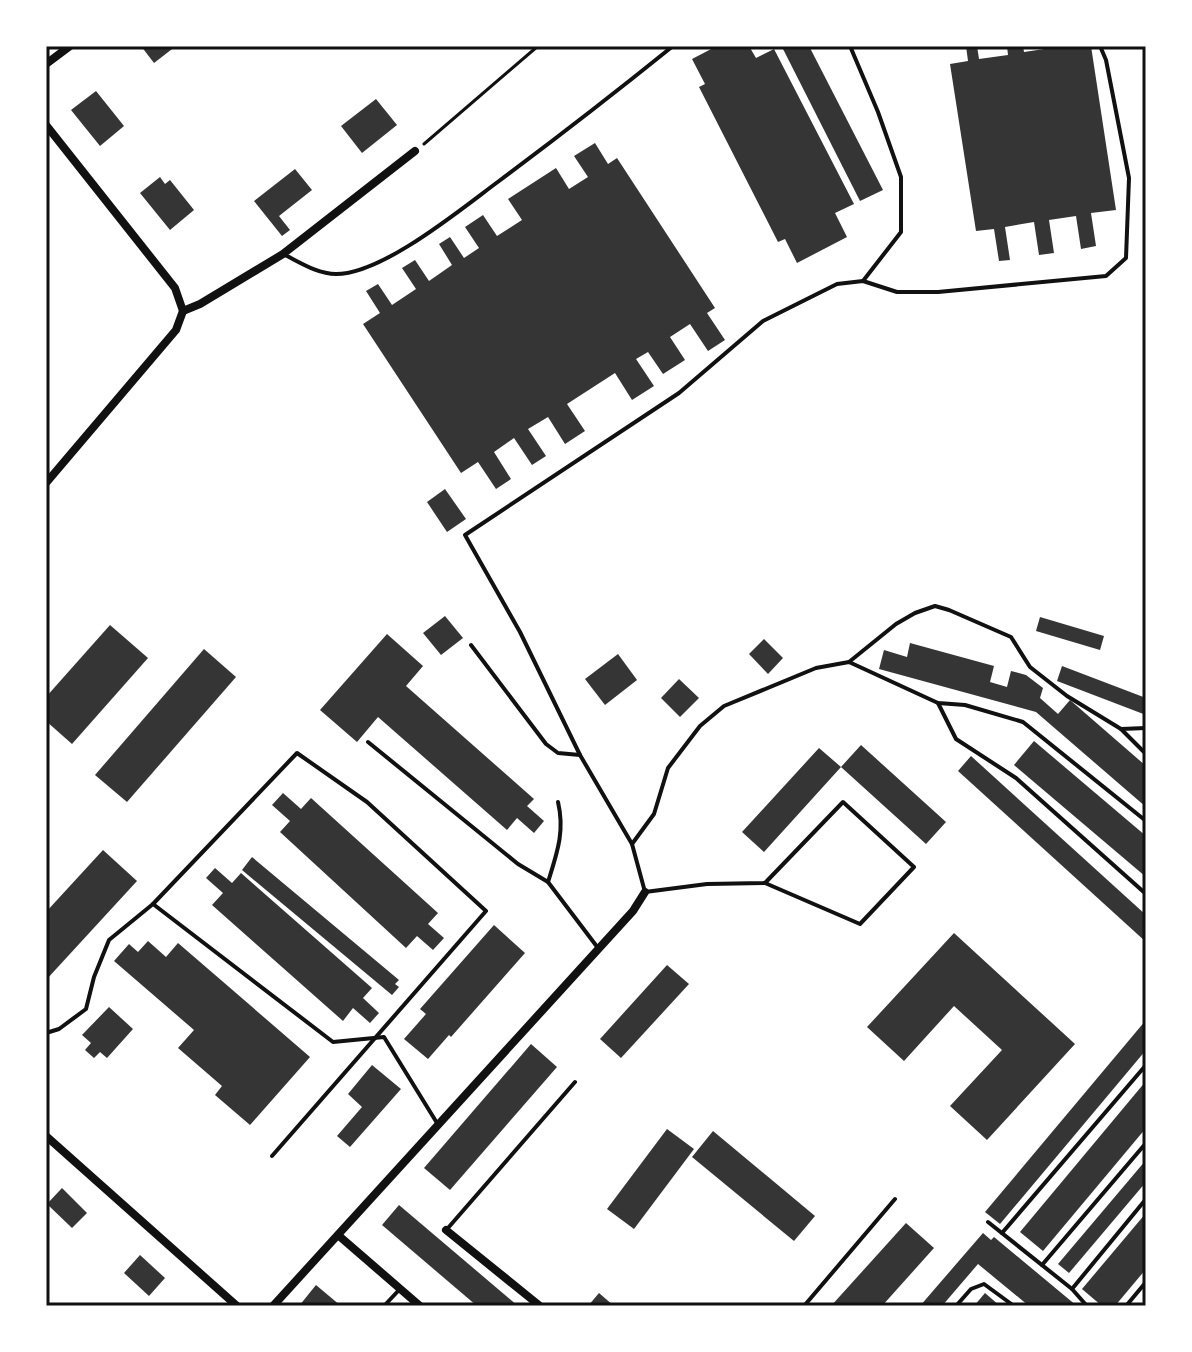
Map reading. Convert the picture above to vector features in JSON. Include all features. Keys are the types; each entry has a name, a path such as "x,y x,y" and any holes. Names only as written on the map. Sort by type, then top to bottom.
{"street":[{"path":"46,64 70,46"},
{"path":"46,125 175,288 183,311 176,330 46,483"},
{"path":"183,311 283,254 415,151"},
{"path":"273,1306 633,911 645,892"},
{"path":"46,1136 237,1306"},
{"path":"446,1230 540,1306"},
{"path":"338,1235 420,1306"}],"lane":[{"path":"283,254 321,272 337,274 369,267 437,226 579,121 673,46"},
{"path":"850,46 901,177 901,232 863,281"},
{"path":"765,883 843,802 914,867 860,924 765,883 707,884 645,892 632,844 580,755 520,632 465,535 679,393 763,321 837,284 863,281 897,292 938,292 1106,276 1126,258 1129,178 1106,60 1100,46"},
{"path":"632,844 654,814 668,768 700,726 724,706 816,668 849,662 896,624 935,606 1011,637 1030,667 1067,696 1121,729 1146,754"},
{"path":"471,645 546,744 558,753 580,755"},
{"path":"849,662 938,703 965,705 1023,722 1146,821"},
{"path":"938,703 956,739 1016,778 1146,894"},
{"path":"1121,729 1146,728"},
{"path":"368,742 518,864 548,882 598,948"},
{"path":"46,1033 59,1029 86,1009 94,977 109,940 153,904 297,753 367,802 486,911 272,1156"},
{"path":"548,882 558,852 563,822 558,802"},
{"path":"153,904 333,1042 384,1037 437,1123"},
{"path":"1002,1233 1146,1065"},
{"path":"446,1230 575,1082"},
{"path":"1042,1265 1146,1143"},
{"path":"804,1306 895,1199"},
{"path":"1072,1289 1146,1199"},
{"path":"988,1222 1072,1289 1087,1306"},
{"path":"1126,1306 1146,1282"},
{"path":"956,1306 971,1289 984,1284 1014,1306"},
{"path":"384,1306 400,1289"}],"path":[{"path":"415,151 538,46"}],"building":[{"path":"141,46 176,46 154,63"},
{"path":"717,46 749,46 756,58 774,49 854,204 835,213 847,237 797,263 785,239 778,242 699,87 705,84 692,59"},
{"path":"784,46 809,46 883,190 860,201"},
{"path":"966,46 977,46 979,59 1008,55 1007,46 1023,46 1024,52 1050,46 1091,46 1116,210 1091,213 1096,246 1081,249 1076,216 1049,220 1054,253 1039,255 1034,222 1005,227 1010,260 999,261 994,229 976,231 950,64 968,61"},
{"path":"96,91 124,126 100,146 71,110"},
{"path":"376,99 397,125 362,153 341,126"},
{"path":"595,143 608,164 617,158 715,308 707,313 725,340 708,351 690,324 670,337 685,360 663,374 648,352 636,359 654,386 632,400 615,373 567,404 585,431 565,444 548,417 528,429 546,456 532,465 514,438 494,452 511,479 496,489 478,462 461,473 363,324 380,313 366,291 378,284 392,305 416,289 402,268 415,260 429,281 452,265 439,244 450,237 464,258 479,248 465,227 483,215 497,236 522,220 508,199 556,168 569,189 588,177 574,156"},
{"path":"295,169 312,190 279,216 290,230 282,236 254,201"},
{"path":"160,177 165,184 170,180 194,210 170,230 140,193"},
{"path":"445,489 466,519 447,532 427,502"},
{"path":"445,616 463,638 441,655 423,633"},
{"path":"1040,617 1104,636 1100,650 1036,631"},
{"path":"110,625 148,658 72,744 46,721 46,697"},
{"path":"387,634 423,666 406,686 534,799 527,806 544,821 534,833 517,818 507,830 378,717 357,742 320,710"},
{"path":"764,639 783,658 768,674 749,654"},
{"path":"910,643 994,666 990,682 1007,687 1011,671 1026,675 1043,688 1040,698 1058,714 1070,700 1146,766 1146,807 1036,712 879,669 884,650 907,657"},
{"path":"204,649 236,677 127,802 95,775"},
{"path":"618,654 637,680 605,705 585,679"},
{"path":"1062,666 1146,698 1146,715 1057,681"},
{"path":"679,679 699,698 680,717 661,698"},
{"path":"1034,741 1146,836 1146,877 1014,765"},
{"path":"861,745 946,822 926,844 841,767"},
{"path":"819,748 841,767 764,852 742,832"},
{"path":"971,756 1146,915 1146,942 958,771"},
{"path":"283,793 301,809 311,798 438,913 428,924 444,938 433,950 417,936 406,948 280,832 290,821 272,805"},
{"path":"103,850 137,881 46,980 46,912"},
{"path":"252,857 399,980 395,984 399,987 392,995 242,870"},
{"path":"215,868 232,883 241,873 372,988 363,998 379,1013 370,1023 353,1008 343,1021 212,905 223,893 206,878"},
{"path":"494,925 525,953 428,1059 404,1039 426,1014 420,1009"},
{"path":"954,933 1075,1044 987,1140 950,1106 1002,1050 954,1006 904,1061 867,1027"},
{"path":"148,941 166,957 178,943 310,1057 250,1125 215,1095 222,1086 178,1048 194,1030 114,961 129,944 138,952"},
{"path":"667,965 689,984 621,1058 600,1039"},
{"path":"109,1007 133,1029 107,1058 100,1052 94,1058 85,1050 91,1043 82,1035"},
{"path":"1146,1020 1146,1050 1000,1224 985,1212"},
{"path":"531,1044 557,1067 450,1190 424,1168"},
{"path":"372,1065 401,1089 350,1147 337,1136 362,1107 348,1094"},
{"path":"1146,1081 1146,1128 1043,1251 1020,1232"},
{"path":"667,1129 694,1149 634,1229 607,1209"},
{"path":"713,1131 815,1216 794,1241 692,1157"},
{"path":"1146,1160 1146,1182 1069,1273 1058,1264"},
{"path":"62,1188 87,1213 72,1228 47,1204"},
{"path":"399,1205 518,1306 477,1306 382,1225"},
{"path":"1146,1213 1146,1269 1115,1306 1102,1306 1082,1289"},
{"path":"906,1223 934,1248 882,1306 831,1306"},
{"path":"983,1233 991,1240 994,1237 1077,1306 1029,1306 978,1264 942,1306 920,1306"},
{"path":"140,1255 165,1278 149,1296 124,1273"},
{"path":"316,1285 341,1306 299,1306"},
{"path":"599,1293 614,1306 588,1306"},
{"path":"985,1293 1000,1306 974,1306"}]}
